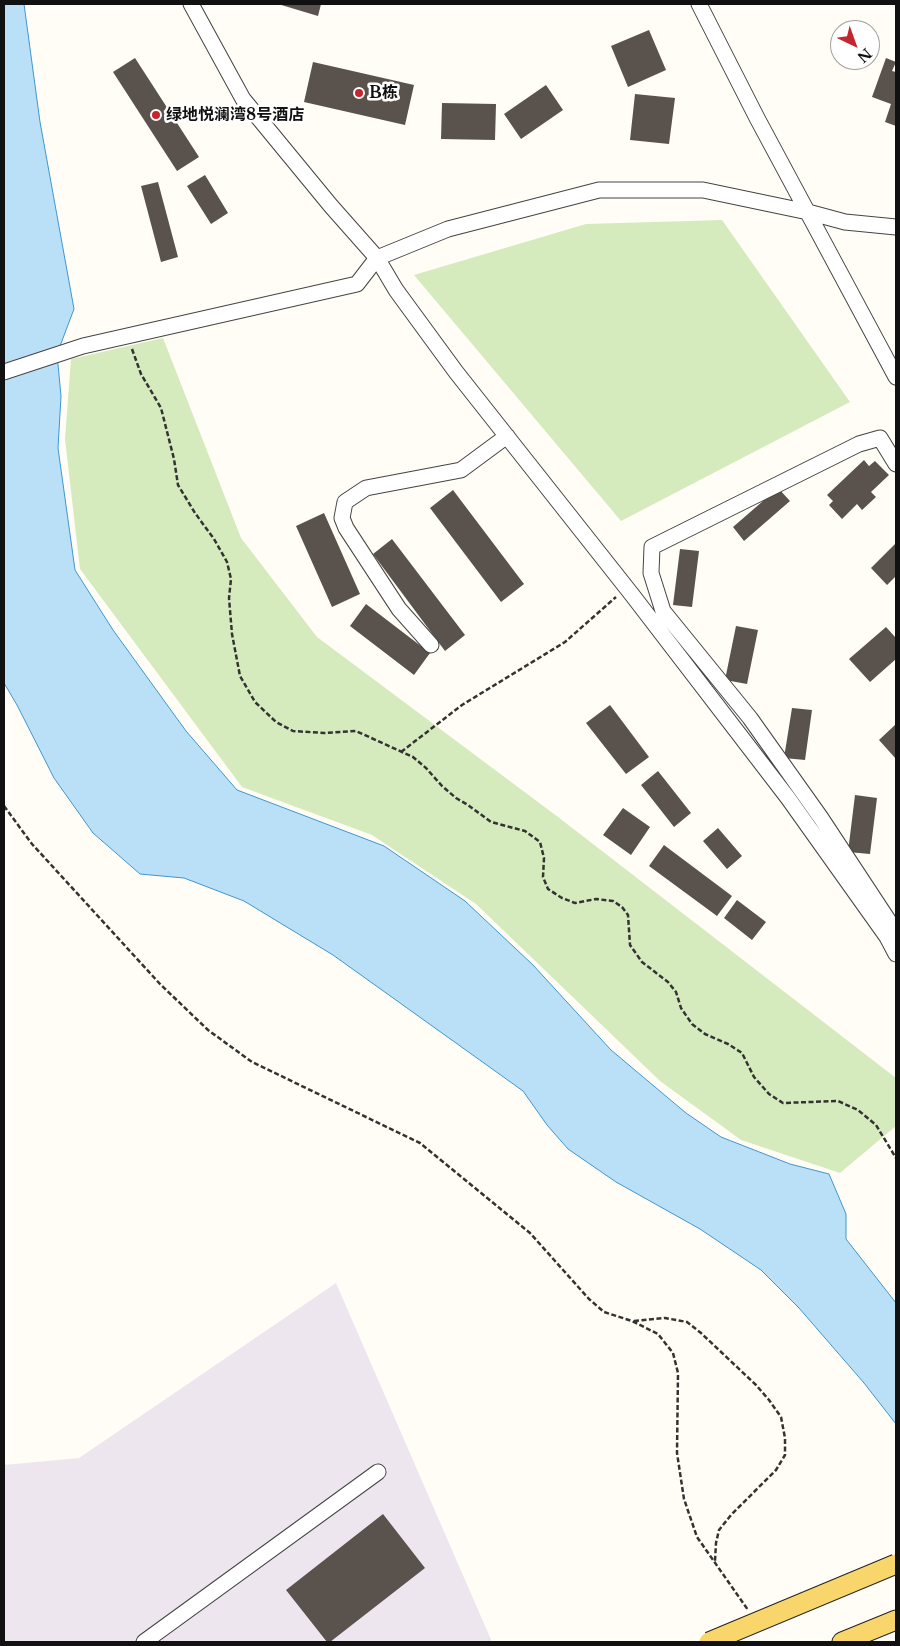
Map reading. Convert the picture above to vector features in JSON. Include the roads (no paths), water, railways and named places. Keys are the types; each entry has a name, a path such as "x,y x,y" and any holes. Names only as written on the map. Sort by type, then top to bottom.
{"main road":[{"path":"709,1642 896,1564"},
{"path":"842,1642 896,1620"}],"street":[{"path":"191,4 243,100 377,258 396,290 456,372 627,588 788,798 887,937 896,954"},
{"path":"699,4 896,377"},
{"path":"4,372 83,346 357,284 377,258 448,228 599,190 703,190 808,212 845,222 896,227"},
{"path":"431,645 399,609 346,528 342,518 345,502 366,488 461,470 507,436"},
{"path":"896,464 880,438 859,444 652,547 651,573 663,611 750,718 896,932"},
{"path":"144,1642 378,1472"}],"water":[{"path":"4,4 24,4 40,122 74,309 57,354 61,396 58,448 75,570 113,630 186,731 237,790 384,846 465,901 533,965 611,1050 686,1113 721,1137 790,1164 829,1174 846,1214 846,1239 896,1303 896,1424 864,1383 799,1308 761,1270 700,1229 616,1182 568,1149 547,1125 523,1091 333,955 244,901 184,878 140,874 93,833 54,778 4,683"}],"place":[{"name":"B栋","path":"359,93"},
{"name":"绿地悦澜湾8号酒店","path":"156,115"}]}
